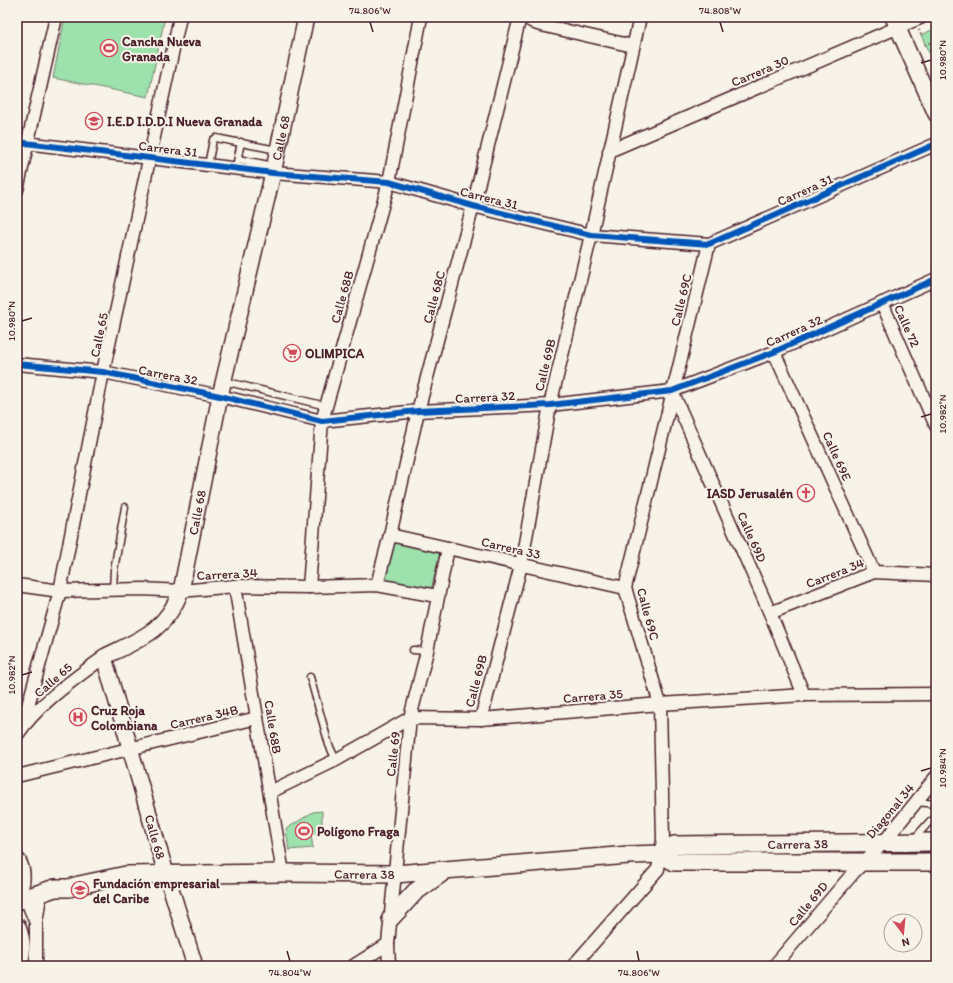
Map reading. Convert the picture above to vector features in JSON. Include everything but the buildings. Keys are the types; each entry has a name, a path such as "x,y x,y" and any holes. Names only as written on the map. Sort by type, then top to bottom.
{"main road":[{"name":"Carrera 38","path":"26,905 55,888 69,888 126,875 283,873 395,874 661,854 674,845 936,842"},
{"name":"Carrera 38","path":"661,854 674,862 936,862"},
{"path":"17,861 22,878 17,894"},
{"path":"391,918 415,892 444,871"},
{"name":"Carrera 38","path":"26,905 58,896 69,888"},
{"path":"17,927 22,948 18,966"}],"street":[{"path":"17,190 22,143 56,17"},
{"name":"Calle 65","path":"20,731 60,590 102,372 180,17"},
{"name":"Calle 68","path":"195,966 166,874 104,657 149,634 165,620 175,606 181,591 220,396 273,169 306,17"},
{"name":"Calle 68B","path":"309,587 322,421 389,182 421,17"},
{"name":"Calle 68C","path":"377,585 418,411 520,17"},
{"path":"524,17 537,24 633,46"},
{"name":"Calle 69B","path":"481,719 521,565 550,405 591,235 640,17"},
{"name":"Carrera 30","path":"609,151 896,22 922,17"},
{"path":"896,22 936,114"},
{"name":"Carrera 31","path":"22,143 208,165 237,164 389,182 472,206 591,235 709,244 936,144"},
{"name":"Calle 69C","path":"573,966 658,870 663,840 660,704 625,588 709,244"},
{"name":"Carrera 32","path":"17,364 102,372 220,396 322,421 418,411 550,405 672,391 774,352 936,279"},
{"name":"Calle 72","path":"882,303 936,426"},
{"name":"Calle 69E","path":"774,352 874,572"},
{"name":"Calle 69D","path":"672,391 770,613 804,695"},
{"name":"Carrera 33","path":"390,535 625,588"},
{"name":"Calle 69","path":"389,966 388,944 410,718 427,651 448,548"},
{"name":"Carrera 34","path":"770,613 874,572 936,575"},
{"name":"Carrera 34","path":"17,585 60,590 181,591 236,586 309,587 377,585 437,596"},
{"name":"Calle 68B","path":"236,586 283,873"},
{"name":"Calle 65","path":"20,731 61,688 104,657"},
{"name":"Carrera 35","path":"410,718 481,719 660,704 804,695 936,694"},
{"name":"Carrera 34B","path":"17,776 257,718"},
{"path":"270,792 336,760 410,718"},
{"name":"Diagonal 34","path":"864,862 884,842 936,778"},
{"name":"Calle 69D","path":"774,966 864,862"},
{"path":"26,905 36,923 36,966"},
{"path":"353,966 388,944"}],"lane":[{"path":"208,165 213,140 216,138 277,150"},
{"path":"237,164 241,142"},
{"path":"224,381 326,406"},
{"path":"113,590 114,570 124,506"},
{"path":"413,650 427,651"},
{"path":"310,677 330,745 336,760"},
{"path":"916,802 936,804"},
{"path":"912,842 930,821"}],"path":[{"path":"925,45 936,40"}],"green space":[{"name":"Cancha Nueva Granada","path":"65,17 165,17 148,97 53,78"},
{"path":"936,28 936,69 921,35"},
{"path":"393,540 441,549 431,590 382,579"},
{"name":"Polígono Fraga","path":"322,811 322,833 311,834 313,848 289,850 286,829 313,812"}],"cycle path":[{"path":"17,142 273,173 389,182 473,206 591,235 709,244 936,144"},
{"path":"17,364 103,372 220,396 322,421 418,411 550,405 672,391 774,352 936,279"}],"place":[{"name":"Cancha Nueva Granada","path":"109,48"},
{"name":"I.E.D I.D.D.I Nueva Granada","path":"94,121"},
{"name":"OLIMPICA","path":"292,353"},
{"name":"IASD Jerusalén","path":"806,493"},
{"name":"Cruz Roja Colombiana","path":"78,717"},
{"name":"Polígono Fraga","path":"304,831"},
{"name":"Fundación empresarial del Caribe","path":"80,890"}]}
